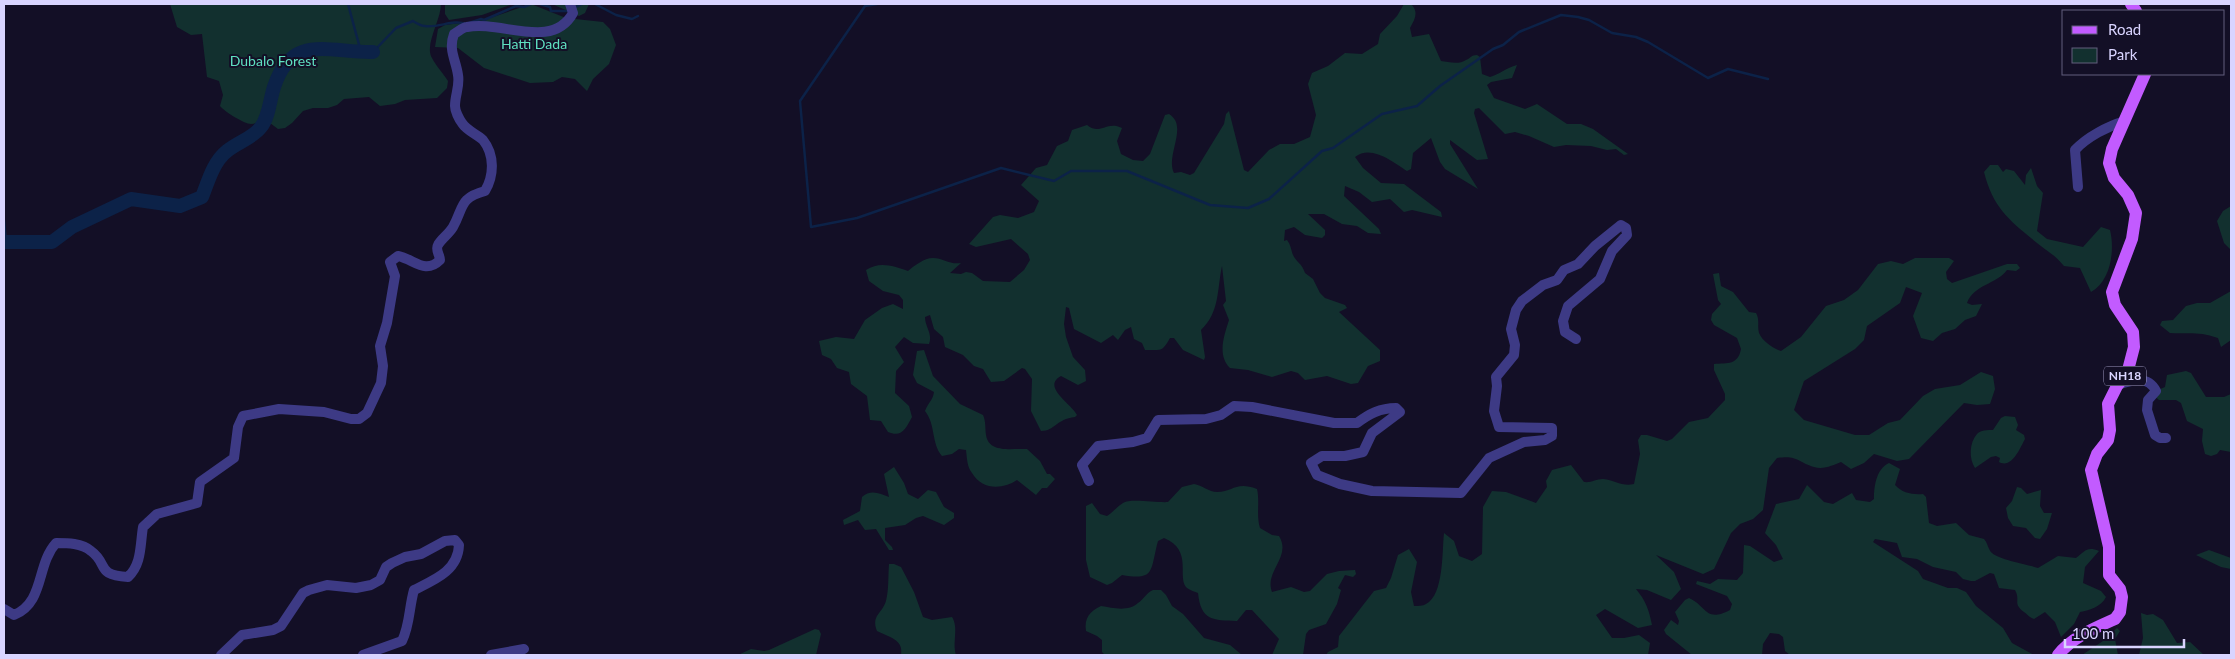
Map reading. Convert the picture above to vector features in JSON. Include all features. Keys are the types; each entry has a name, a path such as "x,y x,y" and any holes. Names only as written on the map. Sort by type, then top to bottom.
{"main road":[{"name":"NH18","path":"2058,655 2063,649 2092,629 2116,619 2121,604 2120,589 2109,575 2109,547 2091,470 2097,454 2108,440 2110,430 2108,404 2117,386 2126,374 2134,347 2133,332 2116,304 2112,292 2124,265 2136,225 2134,206 2128,194 2114,178 2109,164 2112,149 2144,75"}],"street":[{"path":"4,609 14,615 34,599 47,559 56,543 70,543 87,548 92,551 102,567 110,574 128,577 135,571 138,563 143,527 157,514 197,503 200,482 234,458 238,427 243,416 279,409 324,412 351,419 359,419 366,413 381,383 383,366 380,346 388,323 395,276 390,262 398,256 407,258 423,267 434,266 440,260 437,251 438,245 446,238 454,226 466,199 485,191 491,182 492,163 488,148 482,140 463,124 454,107 458,86 458,74 452,55 451,42 454,34 467,27 538,33 551,30 561,27 568,21 573,13 570,4"},
{"path":"2078,187 2076,150 2080,145 2113,124 2125,121"},
{"path":"1089,481 1082,465 1098,446 1133,442 1147,438 1158,420 1206,419 1221,415 1234,406 1252,407 1334,423 1357,424 1370,414 1396,408 1400,412 1372,432 1363,452 1345,456 1322,456 1311,463 1317,475 1340,484 1372,491 1461,493 1489,458 1524,442 1545,440 1552,436 1552,428 1499,427 1494,411 1497,386 1496,377 1510,362 1516,349 1511,330 1512,321 1522,301 1542,285 1557,280 1559,275 1570,266 1578,264 1595,246 1621,224 1626,228 1626,235 1612,251 1600,279 1568,306 1563,321 1565,332 1576,338"},
{"path":"2117,386 2138,380 2149,381 2153,385 2156,390 2148,400 2147,410 2155,435 2160,438 2166,438"},
{"path":"220,655 242,635 273,630 281,626 303,593 309,590 327,585 356,588 371,585 380,580 386,567 405,556 421,554 445,541 455,540 459,545 458,554 446,572 441,578 414,590 410,603 408,630 402,641 363,655"},
{"path":"491,655 524,649"}],"green space":[{"name":"Dubalo Forest","path":"170,4 441,4 431,39 430,53 448,81 447,88 437,98 405,100 395,104 380,106 369,97 344,99 337,105 328,108 313,108 303,111 285,128 278,129 266,120 253,124 244,122 220,106 223,95 219,81 207,77 202,34 191,35 177,27"},
{"path":"445,4 513,4 482,15 449,20 445,14"},
{"name":"Hatti Dada","path":"531,4 566,18 603,22 610,29 616,45 609,64 593,79 587,91 575,79 562,77 553,82 530,83 484,68 458,48 435,47 438,29 445,25 484,20"},
{"path":"552,4 589,4 585,13 579,16"},
{"path":"1404,4 1411,4 1416,13 1410,28 1412,37 1429,34 1441,61 1463,62 1477,55 1480,57 1482,74 1490,77 1517,65 1512,78 1491,82 1487,85 1494,98 1525,109 1537,104 1567,124 1581,124 1593,129 1628,154 1624,155 1616,149 1607,150 1591,146 1566,145 1554,147 1515,132 1505,134 1479,108 1475,109 1474,113 1488,159 1477,160 1450,140 1450,144 1478,189 1445,169 1440,162 1431,138 1413,153 1411,169 1407,171 1389,159 1375,153 1368,152 1355,157 1363,168 1381,183 1404,184 1441,212 1442,217 1412,210 1404,212 1390,199 1372,202 1359,192 1345,186 1344,196 1379,229 1381,234 1368,233 1357,226 1342,224 1324,214 1308,214 1325,230 1325,235 1322,238 1305,235 1294,227 1285,230 1284,241 1287,240 1294,257 1305,273 1313,279 1320,293 1325,298 1345,305 1347,308 1339,312 1380,350 1380,361 1368,366 1358,383 1351,384 1327,376 1305,380 1298,373 1291,371 1272,377 1248,370 1230,368 1226,363 1223,351 1229,320 1223,305 1226,301 1222,266 1215,308 1212,316 1201,330 1204,360 1183,350 1174,338 1170,338 1161,349 1145,350 1142,343 1134,339 1131,327 1125,330 1118,340 1113,335 1101,343 1074,329 1069,308 1066,307 1064,324 1066,337 1073,357 1085,370 1086,381 1078,385 1061,376 1056,380 1054,385 1056,390 1077,415 1046,430 1041,431 1031,411 1032,379 1025,369 1022,368 1004,381 991,382 983,369 974,366 963,355 945,347 943,337 934,329 930,315 925,317 930,337 929,344 913,343 904,337 895,347 904,362 896,371 895,393 909,406 912,417 900,433 893,434 888,432 881,421 870,420 867,396 851,384 849,372 837,368 831,359 822,355 819,341 836,337 854,339 865,320 882,308 893,304 903,309 903,300 899,295 883,291 869,281 866,270 871,267 887,265 908,271 923,261 937,258 953,263 961,263 950,273 961,274 966,272 972,273 983,281 1010,282 1024,270 1030,260 1028,254 1011,239 976,247 969,244 993,217 1000,215 1018,218 1034,212 1039,201 1021,185 1036,168 1047,165 1057,146 1068,141 1072,130 1087,125 1096,129 1112,126 1122,128 1117,141 1121,154 1133,160 1143,161 1150,154 1165,115 1169,114 1175,119 1177,126 1172,158 1174,173 1181,172 1190,175 1194,173 1224,124 1226,114 1229,111 1244,170 1248,172 1269,150 1280,144 1294,144 1310,137 1316,115 1308,84 1312,73 1328,66 1345,53 1362,54 1378,44 1380,34 1397,16"},
{"path":"1990,165 1998,165 2003,172 2006,169 2014,171 2025,185 2026,175 2031,168 2037,186 2043,193 2037,231 2047,239 2083,247 2101,227 2110,230 2112,247 2110,264 2107,273 2098,287 2091,292 2080,268 2064,266 2010,220 1997,204 1988,184 1984,172"},
{"path":"2231,206 2231,250 2224,243 2217,221 2223,211"},
{"path":"1915,258 1949,258 1954,261 1946,272 1947,279 1952,283 2007,264 2017,264 2020,268 2016,271 2007,270 1997,279 1974,292 1967,303 1972,305 1982,304 1976,316 1965,320 1955,329 1942,333 1933,341 1921,338 1913,316 1922,293 1906,287 1900,303 1867,326 1864,340 1855,349 1804,381 1794,410 1804,420 1855,435 1869,435 1888,423 1900,420 1923,396 1935,389 1960,385 1981,372 1993,376 1995,389 1990,404 1964,403 1909,459 1897,461 1874,454 1864,463 1851,469 1841,462 1828,467 1818,468 1789,457 1777,458 1769,468 1763,510 1753,519 1740,524 1731,533 1714,569 1703,574 1656,555 1674,572 1681,589 1671,600 1647,590 1636,589 1647,606 1652,625 1638,628 1605,609 1596,615 1612,638 1639,635 1650,643 1648,655 1326,655 1338,647 1339,636 1374,591 1386,588 1398,555 1409,549 1417,562 1411,592 1414,606 1422,606 1432,599 1436,592 1441,572 1444,533 1454,541 1459,556 1472,561 1482,554 1483,507 1492,491 1506,492 1536,503 1547,487 1546,481 1552,470 1571,465 1584,482 1603,479 1626,485 1634,484 1640,454 1638,440 1641,435 1667,441 1672,439 1689,422 1708,418 1725,400 1725,394 1714,370 1714,364 1735,361 1741,349 1737,338 1714,325 1711,320 1712,314 1721,304 1718,300 1713,274 1719,273 1721,286 1733,292 1749,312 1756,313 1759,333 1768,344 1781,351 1801,337 1826,306 1844,300 1858,290 1878,264 1891,261 1903,264"},
{"path":"2231,291 2231,340 2221,347 2218,338 2199,334 2170,333 2160,325 2162,321 2173,320 2186,306 2197,303 2210,303"},
{"path":"924,350 933,376 960,404 983,415 988,441 997,448 1027,449 1040,461 1047,474 1050,474 1055,479 1047,488 1042,488 1036,495 1017,480 1005,486 993,487 981,483 970,471 966,450 959,449 952,454 942,456 936,445 931,422 925,411 934,392 917,383 913,375 917,351"},
{"path":"2186,371 2191,373 2206,397 2224,397 2231,394 2231,452 2220,450 2217,454 2211,456 2205,454 2202,441 2203,429 2187,421 2181,403 2176,400 2159,400 2151,393 2165,387 2167,375"},
{"path":"2005,416 2015,417 2018,425 2016,430 2024,435 2025,439 2018,452 2008,463 1999,462 2000,458 1996,456 1991,457 1975,468 1971,451 1974,438 1984,430 1993,430 2001,418"},
{"path":"1889,463 1900,469 1895,485 1898,488 1908,493 1923,494 1926,497 1929,523 1937,526 1956,523 1969,535 1984,539 1991,552 2001,558 2038,568 2058,556 2076,558 2089,549 2099,551 2085,567 2083,583 2101,591 2106,597 2095,608 2080,612 2074,624 2061,637 2055,622 2045,612 2034,619 2020,609 2017,604 2015,590 1999,588 1994,574 1990,573 1975,581 1963,579 1956,572 1933,567 1917,559 1902,557 1897,543 1875,539 1873,542 1918,571 1923,579 1966,592 1976,606 2003,628 2012,643 2034,655 1790,655 1785,651 1783,637 1779,634 1770,633 1763,644 1762,655 1692,655 1666,634 1664,630 1671,620 1678,625 1679,621 1675,612 1689,598 1711,614 1722,614 1730,610 1732,604 1727,596 1696,584 1697,581 1710,584 1718,579 1737,580 1743,573 1744,545 1750,546 1774,562 1783,559 1776,545 1765,533 1776,504 1799,499 1807,485 1824,502 1833,504 1852,493 1856,500 1870,502 1874,499 1875,484 1881,469"},
{"path":"894,467 904,483 908,494 918,499 928,490 936,492 944,507 954,513 954,518 944,525 923,516 905,525 885,528 885,540 893,550 889,550 876,529 865,530 858,520 844,525 843,520 860,511 862,497 868,493 875,492 889,497 884,474"},
{"path":"1194,484 1217,492 1223,492 1239,486 1257,489 1260,528 1272,535 1279,536 1282,544 1282,551 1272,577 1272,592 1291,587 1304,592 1310,591 1327,574 1355,570 1356,574 1353,577 1345,575 1338,588 1341,590 1337,604 1326,624 1309,630 1306,634 1303,655 1272,655 1279,639 1252,610 1246,610 1237,621 1215,619 1205,614 1198,593 1187,588 1184,583 1182,556 1179,549 1164,538 1158,541 1152,566 1146,575 1122,575 1107,585 1090,577 1086,560 1086,506 1092,503 1100,514 1107,516 1121,504 1127,502 1168,502 1182,487"},
{"path":"2017,487 2027,494 2041,490 2040,506 2044,513 2052,513 2047,529 2040,539 2035,538 2026,528 2013,526 2008,518 2006,508 2012,501"},
{"path":"2209,550 2231,558 2231,569 2221,567 2196,555"},
{"path":"889,564 901,567 914,592 923,617 932,620 952,617 955,626 956,655 901,655 898,642 877,631 875,621 886,601"},
{"path":"1153,590 1161,590 1172,606 1183,614 1204,638 1230,645 1242,655 1105,655 1102,652 1102,640 1086,631 1086,622 1089,616 1101,606 1120,609 1130,608"},
{"path":"2141,613 2153,614 2163,620 2177,643 2190,642 2204,655 2139,655 2143,638"},
{"path":"2117,628 2120,631 2115,639 2118,655 2082,655 2103,641"},
{"path":"815,629 819,630 821,634 816,655 738,655 751,649 769,650"}],"waterway":[{"path":"348,4 361,52"},
{"path":"373,52 396,28 413,21 425,26 456,22 466,24 481,19 484,20 516,6 524,7 531,4"},
{"path":"540,4 550,7 551,11 570,11"},
{"path":"574,8 582,4"},
{"path":"595,4 616,15 632,19 638,16"},
{"path":"877,4 865,6 800,101 811,227 857,218 1001,168 1054,181 1071,171 1127,171 1210,205 1248,208 1269,199 1322,151 1333,148 1382,114 1417,106 1440,86 1493,49 1503,45 1519,32 1561,15 1589,20 1612,33 1636,37 1648,42 1708,78 1728,69 1768,79"},
{"path":"4,242 52,242 72,227 131,199 180,206 202,197 212,172 222,156 258,131 264,123 274,87 282,70 291,58 302,52 314,49 373,52"},
{"path":"4,220 6,242"}]}
